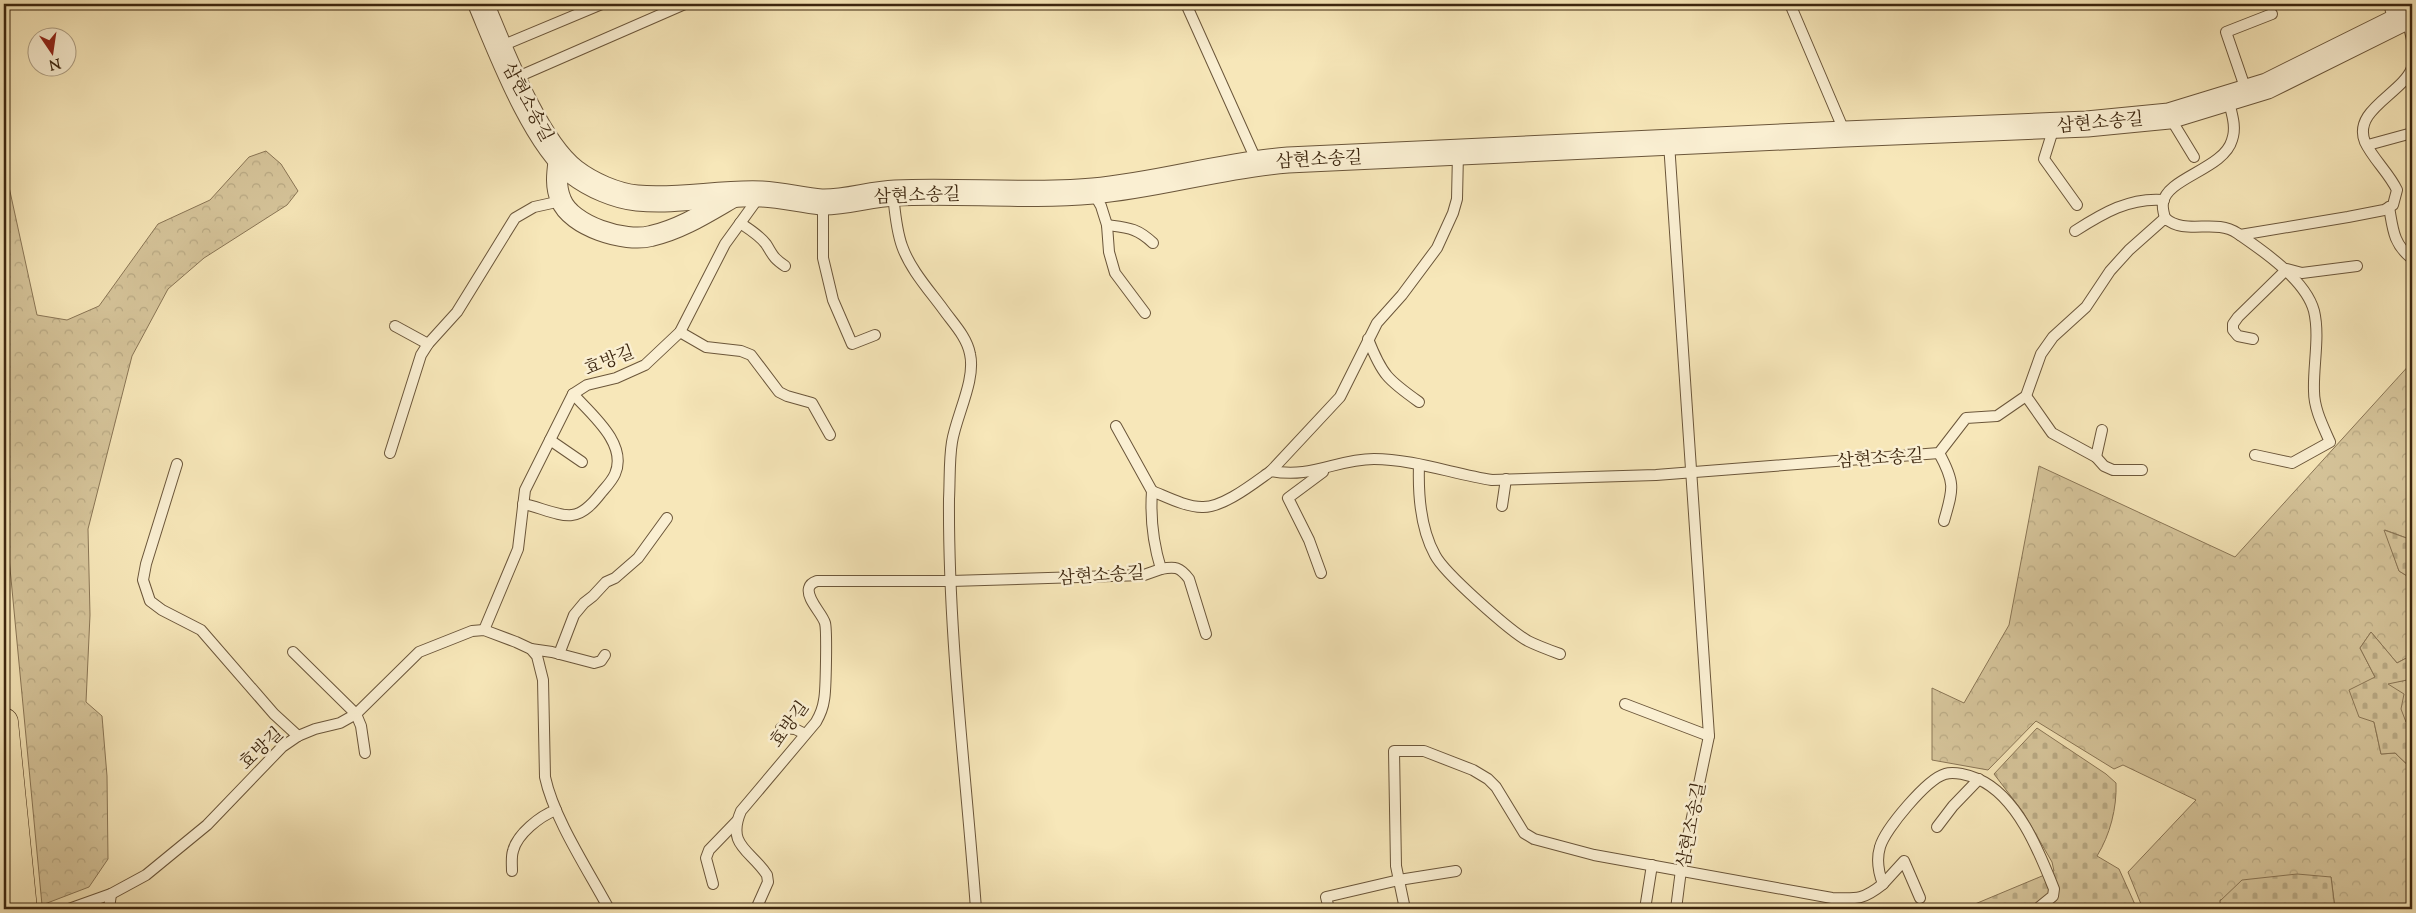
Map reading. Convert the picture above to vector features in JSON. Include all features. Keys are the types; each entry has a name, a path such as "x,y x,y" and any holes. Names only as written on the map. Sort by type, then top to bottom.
{"highway":[{"path":"4,722 23,909"}],"street":[{"name":"삼현소송길","path":"481,4 512,79 559,158 574,172 599,187 635,198 668,199 761,194 824,202 893,193 1050,194 1093,191 1152,184 1257,162 2054,126 2169,116 2268,86 2403,20"},
{"path":"559,158 557,178 561,201 570,215 609,234 629,238 648,237 667,232 737,195"}],"lane":[{"path":"499,47 602,4"},
{"path":"512,79 685,4"},
{"path":"1186,4 1257,162"},
{"path":"1790,4 1845,134"},
{"path":"2142,470 2113,470 2104,466 2096,457 2052,433 2026,396 2041,354 2053,337 2086,307 2110,271 2129,250 2164,218 2166,194 2183,180 2228,151 2233,138 2237,95 2226,32 2272,14"},
{"path":"2240,235 2348,217 2394,205 2397,190 2391,177 2365,141 2363,126 2368,113 2408,78 2412,68"},
{"path":"2169,116 2194,157"},
{"path":"2054,126 2044,159 2077,206"},
{"path":"2368,146 2412,133"},
{"name":"삼현소송길","path":"1669,143 1709,736 1681,870 1676,909"},
{"path":"1116,426 1152,492 1201,507 1213,506 1244,490 1271,471 1340,396 1349,382 1377,323 1402,296 1437,248 1446,231 1456,199 1458,153"},
{"path":"1093,191 1101,206 1107,225 1109,252 1116,273 1145,313"},
{"path":"893,193 896,224 902,247 915,271 965,340 971,354 971,368 967,388 952,443 949,498 951,581 976,909"},
{"name":"효방길","path":"68,909 111,894 146,875 207,825 282,747 298,736 315,729 340,723 356,714 419,652 472,631 484,630 518,549 525,490 574,394 587,385 616,378 645,365 680,332 725,244 761,194"},
{"path":"2075,231 2115,208 2140,200 2164,200"},
{"path":"390,453 421,356 428,344 457,312 515,218 534,207 561,201"},
{"path":"824,202 823,258 833,300 852,344 875,335"},
{"path":"2389,207 2395,237 2400,249 2411,258 2412,256"},
{"path":"2164,218 2172,225 2180,227 2223,227 2240,235 2287,270 2313,309 2316,324 2314,394 2318,413 2330,442 2292,464 2255,455"},
{"path":"740,223 765,244 772,257 785,266"},
{"path":"1107,225 1132,228 1141,232 1154,243"},
{"path":"2287,270 2302,273 2357,266"},
{"path":"2253,339 2238,336 2233,330 2233,324 2287,270"},
{"path":"394,326 428,344"},
{"path":"680,332 706,347 741,351 751,355 779,392 786,396 812,403 830,435"},
{"path":"1368,339 1382,372 1390,381 1419,402"},
{"path":"524,504 571,516 580,513 594,502 615,475 618,462 617,448 596,419 574,394"},
{"name":"삼현소송길","path":"1271,471 1294,475 1371,459 1395,459 1466,476 1506,479 1691,472 1940,453 1966,418 1997,416 2026,396"},
{"path":"2096,457 2102,430"},
{"path":"550,440 582,462"},
{"path":"1940,453 1950,473 1952,487 1944,521"},
{"path":"177,464 142,580 147,595 162,610 201,630 274,714 298,736"},
{"path":"1419,465 1422,516 1435,556 1461,584 1510,629 1528,640 1560,654"},
{"path":"1321,573 1309,540 1288,498 1328,468"},
{"path":"1502,506 1506,479"},
{"name":"삼현소송길","path":"951,581 1126,577 1144,575 1161,569 1153,537 1152,492"},
{"path":"559,654 574,615 606,582 615,578 638,558 667,518"},
{"path":"1161,569 1172,566 1180,568 1189,579 1206,634"},
{"name":"효방길","path":"712,884 706,858 709,850 737,821 741,811 816,722 824,700 826,630 821,614 810,595 809,588 812,583 827,580 951,581"},
{"path":"484,630 531,649 594,663 601,661 605,655"},
{"path":"531,649 540,665 543,680 545,777 556,810 609,909"},
{"path":"293,652 356,714 361,726 365,753"},
{"path":"1625,704 1709,736"},
{"path":"781,728 795,729 805,734"},
{"path":"1405,909 1396,866 1394,751 1424,751 1472,770 1488,779 1496,787 1524,833 1534,839 1594,855 1823,896 1858,900 1868,896 1883,884 1904,861 1920,898"},
{"path":"1883,884 1878,869 1880,845 1894,825 1935,778 1946,773 1961,774 1979,779 2000,794 2030,835 2054,889 2053,896 2037,909"},
{"path":"1937,828 1953,806 1979,779"},
{"path":"512,871 513,852 520,837 545,814 556,810"},
{"path":"737,821 736,833 738,842 767,875 768,882 756,909"},
{"path":"1645,909 1652,865"},
{"path":"1328,909 1326,898 1399,880 1456,871"},
{"path":"109,909 111,894"}],"green space":[{"path":"266,151 281,164 298,191 287,205 204,258 168,289 132,356 88,529 90,615 86,702 102,716 107,776 108,859 89,887 42,905 4,505 4,164 37,315 67,320 99,306 158,224 210,200 249,157"},
{"path":"2412,362 2412,540 2385,530 2399,571 2412,579 2412,655 2397,663 2371,632 2360,648 2375,677 2374,722 2381,754 2395,753 2412,769 2412,909 2335,909 2331,877 2220,900 2221,909 2143,909 2128,872 2196,800 2123,765 2114,769 2036,721 1988,770 1932,760 1932,688 1964,703 2009,625 2039,466 2235,557"},
{"path":"2384,530 2412,540 2412,579 2399,571"},
{"path":"2371,632 2397,663 2412,655 2412,688 2407,680 2388,684 2404,694 2401,709 2406,722 2412,710 2412,769 2395,753 2381,754 2374,722 2359,717 2349,690 2375,677 2360,648"},
{"path":"2408,680 2412,691 2412,701 2406,723 2387,683"},
{"path":"2037,728 2106,774 2116,783 2112,821 2106,839 2097,856 2119,869 2137,909 1963,909 2054,871 2052,862 2023,812 1994,774"},
{"path":"2297,874 2331,877 2335,909 2221,909 2220,901 2242,880"}]}
